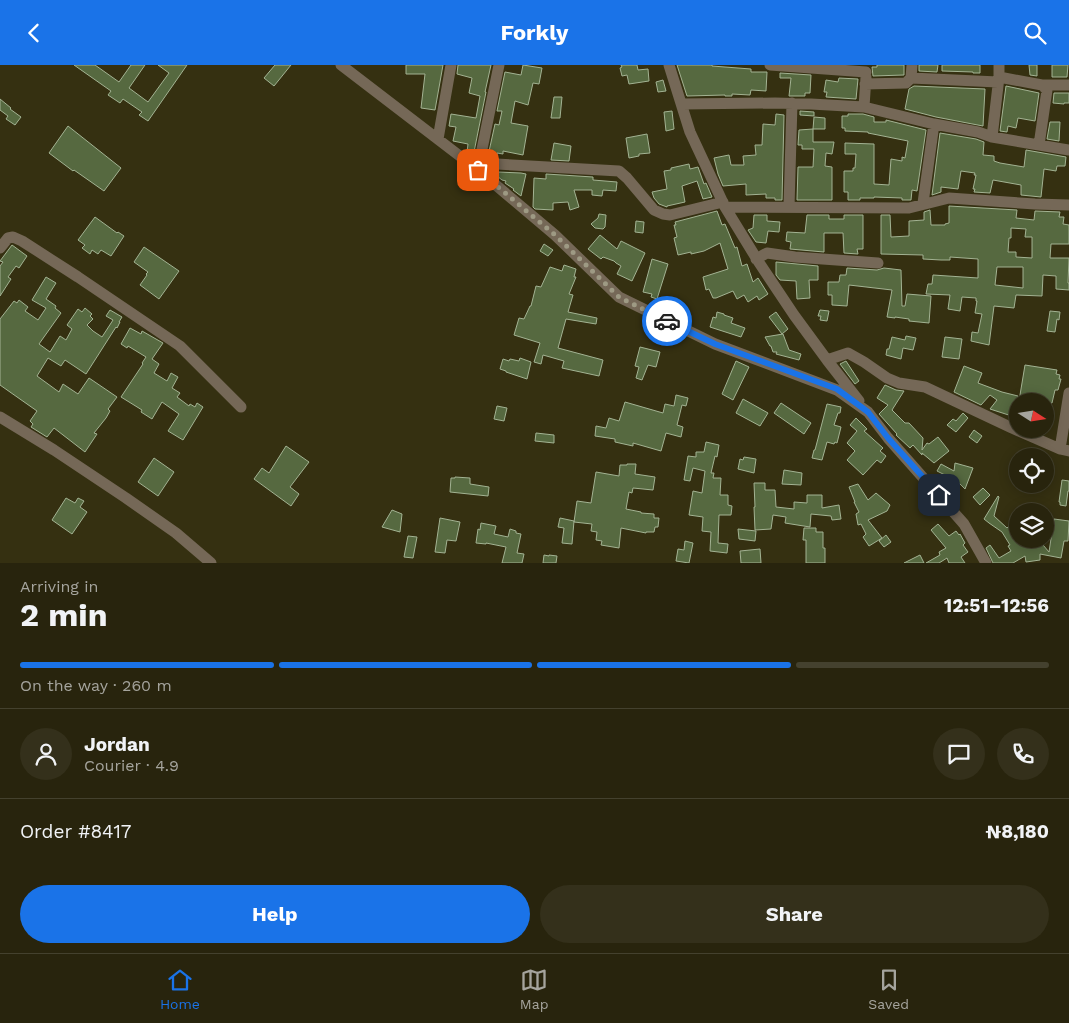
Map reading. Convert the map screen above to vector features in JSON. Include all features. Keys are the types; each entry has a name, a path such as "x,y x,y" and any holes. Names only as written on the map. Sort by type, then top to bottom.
{"street":[{"path":"341,65 478,167 555,235 619,297 715,344 837,389 868,412"},
{"path":"438,139 451,65"},
{"path":"478,167 499,65"},
{"path":"669,65 690,132 724,204 756,259 794,315 888,438 964,524 986,563"},
{"path":"770,65 816,67 866,74 906,83 911,77 912,65"},
{"path":"992,137 999,65"},
{"path":"864,107 866,74"},
{"path":"911,77 1069,85"},
{"path":"1039,145 1046,90 1042,85"},
{"path":"682,104 792,103 864,107 934,124 978,132 992,137 1069,150"},
{"path":"789,207 792,103"},
{"path":"923,203 934,124"},
{"path":"478,167 619,171 654,210 670,215 724,204 789,207 908,208 949,198 1069,205"},
{"path":"0,248 8,238 12,237 22,241 78,277 180,346 241,407"},
{"path":"756,259 767,253 878,263"},
{"path":"827,359 848,353 898,383 925,387 1012,428 1065,450 1068,400"},
{"path":"0,417 126,498 176,533 211,563"}],"building":[{"path":"74,65 95,65 119,82 131,65 145,65 129,88 148,102 169,73 158,65 187,65 148,121 139,115 142,112 123,99 120,103 108,95 111,91"},
{"path":"275,65 291,65 274,86 264,78"},
{"path":"406,65 443,65 435,110 421,108 425,74 406,74"},
{"path":"458,65 491,65 473,157 467,152 468,144 453,141 456,127 449,126 451,114 476,118 480,96 469,93 472,78 457,74"},
{"path":"523,65 542,68 539,84 533,83 528,105 515,101 511,123 528,126 523,155 503,151 503,154 497,153 497,157 488,156 495,124 499,125 502,111 497,111 505,72 521,75"},
{"path":"621,65 637,65 638,70 648,69 649,81 629,84 627,75 622,76"},
{"path":"677,65 712,65 751,69 751,72 767,72 766,91 751,90 750,95 687,96"},
{"path":"877,65 904,65 904,75 873,76 872,67 877,67"},
{"path":"919,65 938,65 937,72 919,71"},
{"path":"942,65 980,65 980,73 942,71"},
{"path":"1029,65 1037,65 1037,76 1030,75"},
{"path":"1052,65 1068,65 1067,77 1052,77"},
{"path":"780,73 811,75 810,93 805,93 805,96 789,96 791,78 780,78"},
{"path":"839,78 858,79 856,99 826,97 827,92 824,92 826,80 838,82"},
{"path":"663,80 666,91 658,92 656,82"},
{"path":"914,86 985,89 983,126 905,109 909,89"},
{"path":"1006,86 1039,93 1035,121 1018,118 1016,128 1008,126 1007,132 1000,131"},
{"path":"1054,93 1069,93 1069,103 1053,103"},
{"path":"554,97 562,97 560,118 551,118"},
{"path":"0,99 21,117 15,125 6,119 8,116 0,110"},
{"path":"672,111 674,129 666,131 664,112"},
{"path":"800,111 814,112 814,116 800,115"},
{"path":"776,114 784,115 782,200 766,198 766,194 746,195 746,184 723,186 714,158 729,155 731,165 744,165 743,156 756,155 755,145 762,145 763,124 775,125"},
{"path":"848,114 863,114 874,117 874,122 886,122 886,120 926,130 917,191 912,190 911,200 874,197 848,200 848,192 844,192 844,171 853,171 856,154 845,154 845,143 874,144 874,184 889,185 891,159 902,161 902,157 905,158 908,141 868,132 845,131 845,128 842,128 842,116 848,116"},
{"path":"814,117 825,118 825,129 813,129"},
{"path":"1050,122 1060,122 1059,141 1047,139"},
{"path":"68,126 121,168 104,191 49,153"},
{"path":"813,129 813,142 834,142 832,154 826,153 825,166 832,167 832,200 797,200 798,167 813,167 814,149 802,149 802,145 798,145 799,130"},
{"path":"940,133 984,142 983,155 994,156 994,161 1000,163 1024,167 1026,150 1066,157 1065,166 1057,166 1056,171 1044,169 1041,197 1021,195 1021,185 993,180 990,193 974,192 975,173 961,171 958,189 941,187 941,192 932,195"},
{"path":"647,134 650,153 639,154 639,156 629,158 626,138"},
{"path":"554,143 571,146 569,161 551,160"},
{"path":"689,164 690,169 698,167 704,184 706,183 712,197 703,199 697,181 682,186 685,202 667,207 659,204 652,192 667,189 664,171"},
{"path":"498,172 526,174 521,196 505,183 506,181 497,176"},
{"path":"546,174 593,177 593,180 617,182 616,191 603,190 602,196 592,195 592,190 574,190 579,207 570,210 568,202 553,203 553,210 535,209 533,207 534,178 546,179"},
{"path":"949,206 1017,210 1016,218 1034,220 1035,211 1060,212 1059,217 1064,217 1063,224 1069,225 1069,244 1051,244 1050,258 1069,258 1069,290 1056,289 1056,276 1043,275 1042,296 1016,295 1014,308 994,306 989,345 971,341 972,332 978,333 982,314 975,313 976,298 962,297 960,311 948,309 950,295 926,294 928,284 932,284 933,275 978,278 978,259 950,257 950,260 941,260 923,259 923,255 881,254 881,215 890,215 891,237 909,236 909,221 924,220 924,212 930,210 931,225 945,225 949,223","holes":["1011,228 1026,229 1025,237 1032,237 1032,258 1016,257 1016,252 1008,252","997,267 1023,267 1023,288 995,285"]},
{"path":"717,211 722,225 725,224 735,248 737,247 742,266 747,264 753,282 758,278 768,294 759,300 757,296 748,302 744,295 737,299 733,291 713,298 709,289 706,290 703,277 728,269 720,243 704,251 678,255 674,238 677,237 675,222"},
{"path":"599,214 606,215 605,227 603,229 595,228 591,224 598,218"},
{"path":"754,215 767,215 767,221 780,222 779,232 768,231 766,243 756,242 748,230 753,228"},
{"path":"807,215 829,215 829,219 844,219 844,215 863,215 863,249 857,249 858,254 844,253 843,233 824,233 824,252 790,249 791,242 786,241 787,232 805,233"},
{"path":"95,217 124,236 111,256 101,250 98,254 92,250 90,254 82,248 85,245 78,240"},
{"path":"636,221 644,222 643,233 635,232"},
{"path":"600,235 617,249 621,241 645,253 632,281 617,274 621,266 603,257 601,259 588,249"},
{"path":"544,244 553,250 548,256 540,251"},
{"path":"12,245 27,256 19,268 16,266 8,277 11,279 0,296 0,266 3,262 0,261"},
{"path":"144,247 179,271 159,299 140,285 148,272 134,262"},
{"path":"652,259 668,264 657,299 651,297 652,294 643,292"},
{"path":"776,262 818,266 818,280 809,280 810,298 797,299 796,281 780,280 776,275"},
{"path":"564,265 576,269 574,277 576,277 569,294 573,295 568,312 597,318 596,324 566,319 558,348 603,360 599,376 562,368 564,361 543,355 541,364 534,362 540,343 514,335 519,318 524,319 531,306 536,286 541,287 550,267 562,271"},
{"path":"847,268 901,270 902,306 905,306 907,294 931,296 929,323 887,317 892,290 849,285 847,306 832,305 832,295 828,295 828,282 839,282 840,275 846,275"},
{"path":"46,277 56,283 46,299 56,306 55,308 61,313 39,344 50,352 60,336 66,340 72,329 67,325 78,309 82,312 85,308 92,314 90,316 93,319 87,325 102,337 113,320 106,316 110,310 122,317 117,328 86,374 65,360 61,366 48,358 37,376 59,392 63,384 78,394 89,378 117,397 108,409 110,411 106,418 94,433 97,434 85,452 54,428 47,437 31,427 33,424 30,421 37,411 0,385 0,319 14,301 17,303 19,300 28,307 25,311 38,320 46,308 32,300"},
{"path":"820,310 829,311 827,321 820,320 821,316 818,316"},
{"path":"1050,311 1060,312 1055,332 1047,331"},
{"path":"717,312 733,318 731,323 745,328 741,337 710,327 713,317 716,318"},
{"path":"776,312 788,329 782,334 769,317"},
{"path":"130,328 141,334 142,331 163,343 152,359 159,364 154,373 167,381 171,373 178,377 172,388 180,393 177,397 189,406 190,404 195,407 197,403 203,407 183,440 168,431 179,414 162,402 152,419 141,412 142,410 121,397 146,357 121,344"},
{"path":"783,334 789,350 801,354 799,360 773,352 765,337"},
{"path":"906,336 916,338 913,350 903,348 901,359 886,355 892,337 905,340"},
{"path":"945,337 962,339 959,359 942,357"},
{"path":"640,347 660,352 656,367 648,365 642,380 636,378 639,367 635,366"},
{"path":"520,358 531,362 527,379 500,369 503,359 519,361"},
{"path":"736,361 749,367 733,400 722,394"},
{"path":"846,361 859,381 855,384 840,364"},
{"path":"1025,365 1057,370 1056,374 1060,375 1059,379 1061,379 1058,390 1055,390 1054,394 1020,393"},
{"path":"964,366 982,373 978,383 1009,394 1009,415 990,409 997,400 990,395 981,405 954,392"},
{"path":"885,385 904,391 892,410 905,423 909,423 923,438 922,450 927,443 929,444 938,437 949,451 934,463 922,453 922,455 913,445 910,448 896,435 879,414 888,405 877,398"},
{"path":"676,395 688,398 686,406 682,405 677,425 683,427 681,437 666,433 661,451 633,443 633,446 615,442 615,439 595,436 596,426 606,428 609,418 619,421 625,402 663,413 665,404 674,406"},
{"path":"743,399 768,413 760,426 736,413"},
{"path":"781,403 811,423 804,434 774,413"},
{"path":"827,404 841,407 834,425 841,427 837,443 827,442 822,460 812,458"},
{"path":"497,406 507,408 504,421 494,419"},
{"path":"963,413 968,418 956,432 947,425 953,419 956,421"},
{"path":"856,418 867,429 864,431 883,448 880,451 886,456 881,463 877,460 863,475 847,460 855,451 847,443 857,431 850,425"},
{"path":"974,430 982,436 977,443 969,437"},
{"path":"536,433 554,435 554,443 535,441"},
{"path":"706,442 719,445 711,473 714,473 713,478 721,478 720,495 728,495 728,505 732,506 731,515 719,515 718,543 728,544 727,553 710,551 711,532 702,531 703,517 689,515 693,491 702,493 705,471 693,468 690,481 684,480 688,456 696,457 696,452 704,452"},
{"path":"286,446 309,462 290,487 299,494 291,506 254,479 262,468 269,473"},
{"path":"744,457 756,459 754,473 738,469 740,459 743,460"},
{"path":"154,458 174,472 158,496 138,482"},
{"path":"955,463 973,468 965,489 959,483 955,488 946,480 949,477 937,471 941,464 954,471"},
{"path":"636,464 635,474 655,477 653,490 633,488 632,493 629,492 626,509 654,514 654,518 659,518 658,527 655,527 654,532 646,533 621,528 619,548 601,545 602,541 596,540 597,532 591,531 592,524 574,522 577,501 591,503 596,472 619,476 620,465"},
{"path":"784,470 802,473 801,485 782,484"},
{"path":"451,478 470,478 470,484 489,487 488,496 450,492"},
{"path":"1062,480 1069,481 1066,506 1060,505 1059,502"},
{"path":"754,483 765,483 765,490 775,490 776,507 794,509 794,502 807,503 807,495 822,495 822,508 839,505 841,519 832,520 831,516 811,514 810,527 785,523 786,517 773,515 771,529 755,530"},
{"path":"858,484 868,500 876,493 890,505 887,511 868,520 882,538 869,546 863,537 866,534 861,524 858,525 856,514 859,512 849,487"},
{"path":"983,488 990,495 980,505 973,497"},
{"path":"998,496 994,516 1007,528 1009,526 1009,543 1002,532 984,519"},
{"path":"66,498 75,503 78,498 84,501 80,507 87,512 72,534 52,520"},
{"path":"392,510 402,514 400,532 382,527"},
{"path":"440,518 460,522 456,541 447,540 445,553 435,552"},
{"path":"560,518 574,521 572,544 562,543 564,528 558,527"},
{"path":"1054,519 1069,521 1068,541 1064,541 1061,558 1040,554 1040,560 1026,562 1025,556 1013,563 993,563 986,548 990,545 999,558 1011,551 1009,548 1046,548 1049,552 1050,548 1054,548"},
{"path":"481,523 496,526 494,534 508,537 510,529 521,534 517,553 524,554 522,563 502,563 506,547 476,543"},
{"path":"938,524 949,536 956,531 960,534 965,543 963,545 968,552 961,557 965,563 949,563 947,558 939,563 926,563 940,555 939,552 946,548 931,530"},
{"path":"804,528 816,528 816,532 823,532 825,563 806,563 806,540 803,540"},
{"path":"738,529 756,531 755,541 739,539"},
{"path":"886,535 891,542 884,547 879,541"},
{"path":"408,536 417,537 413,558 404,557"},
{"path":"685,541 693,543 689,563 676,561 678,549 684,550"},
{"path":"760,549 761,563 741,563 740,551"},
{"path":"544,555 557,556 556,563 543,563"},
{"path":"920,555 924,563 904,563"}],"way so far":[{"path":"478,170 555,235 619,297 667,321"}],"route":[{"path":"667,321 715,344 837,389 868,412 888,438 939,495"}]}
